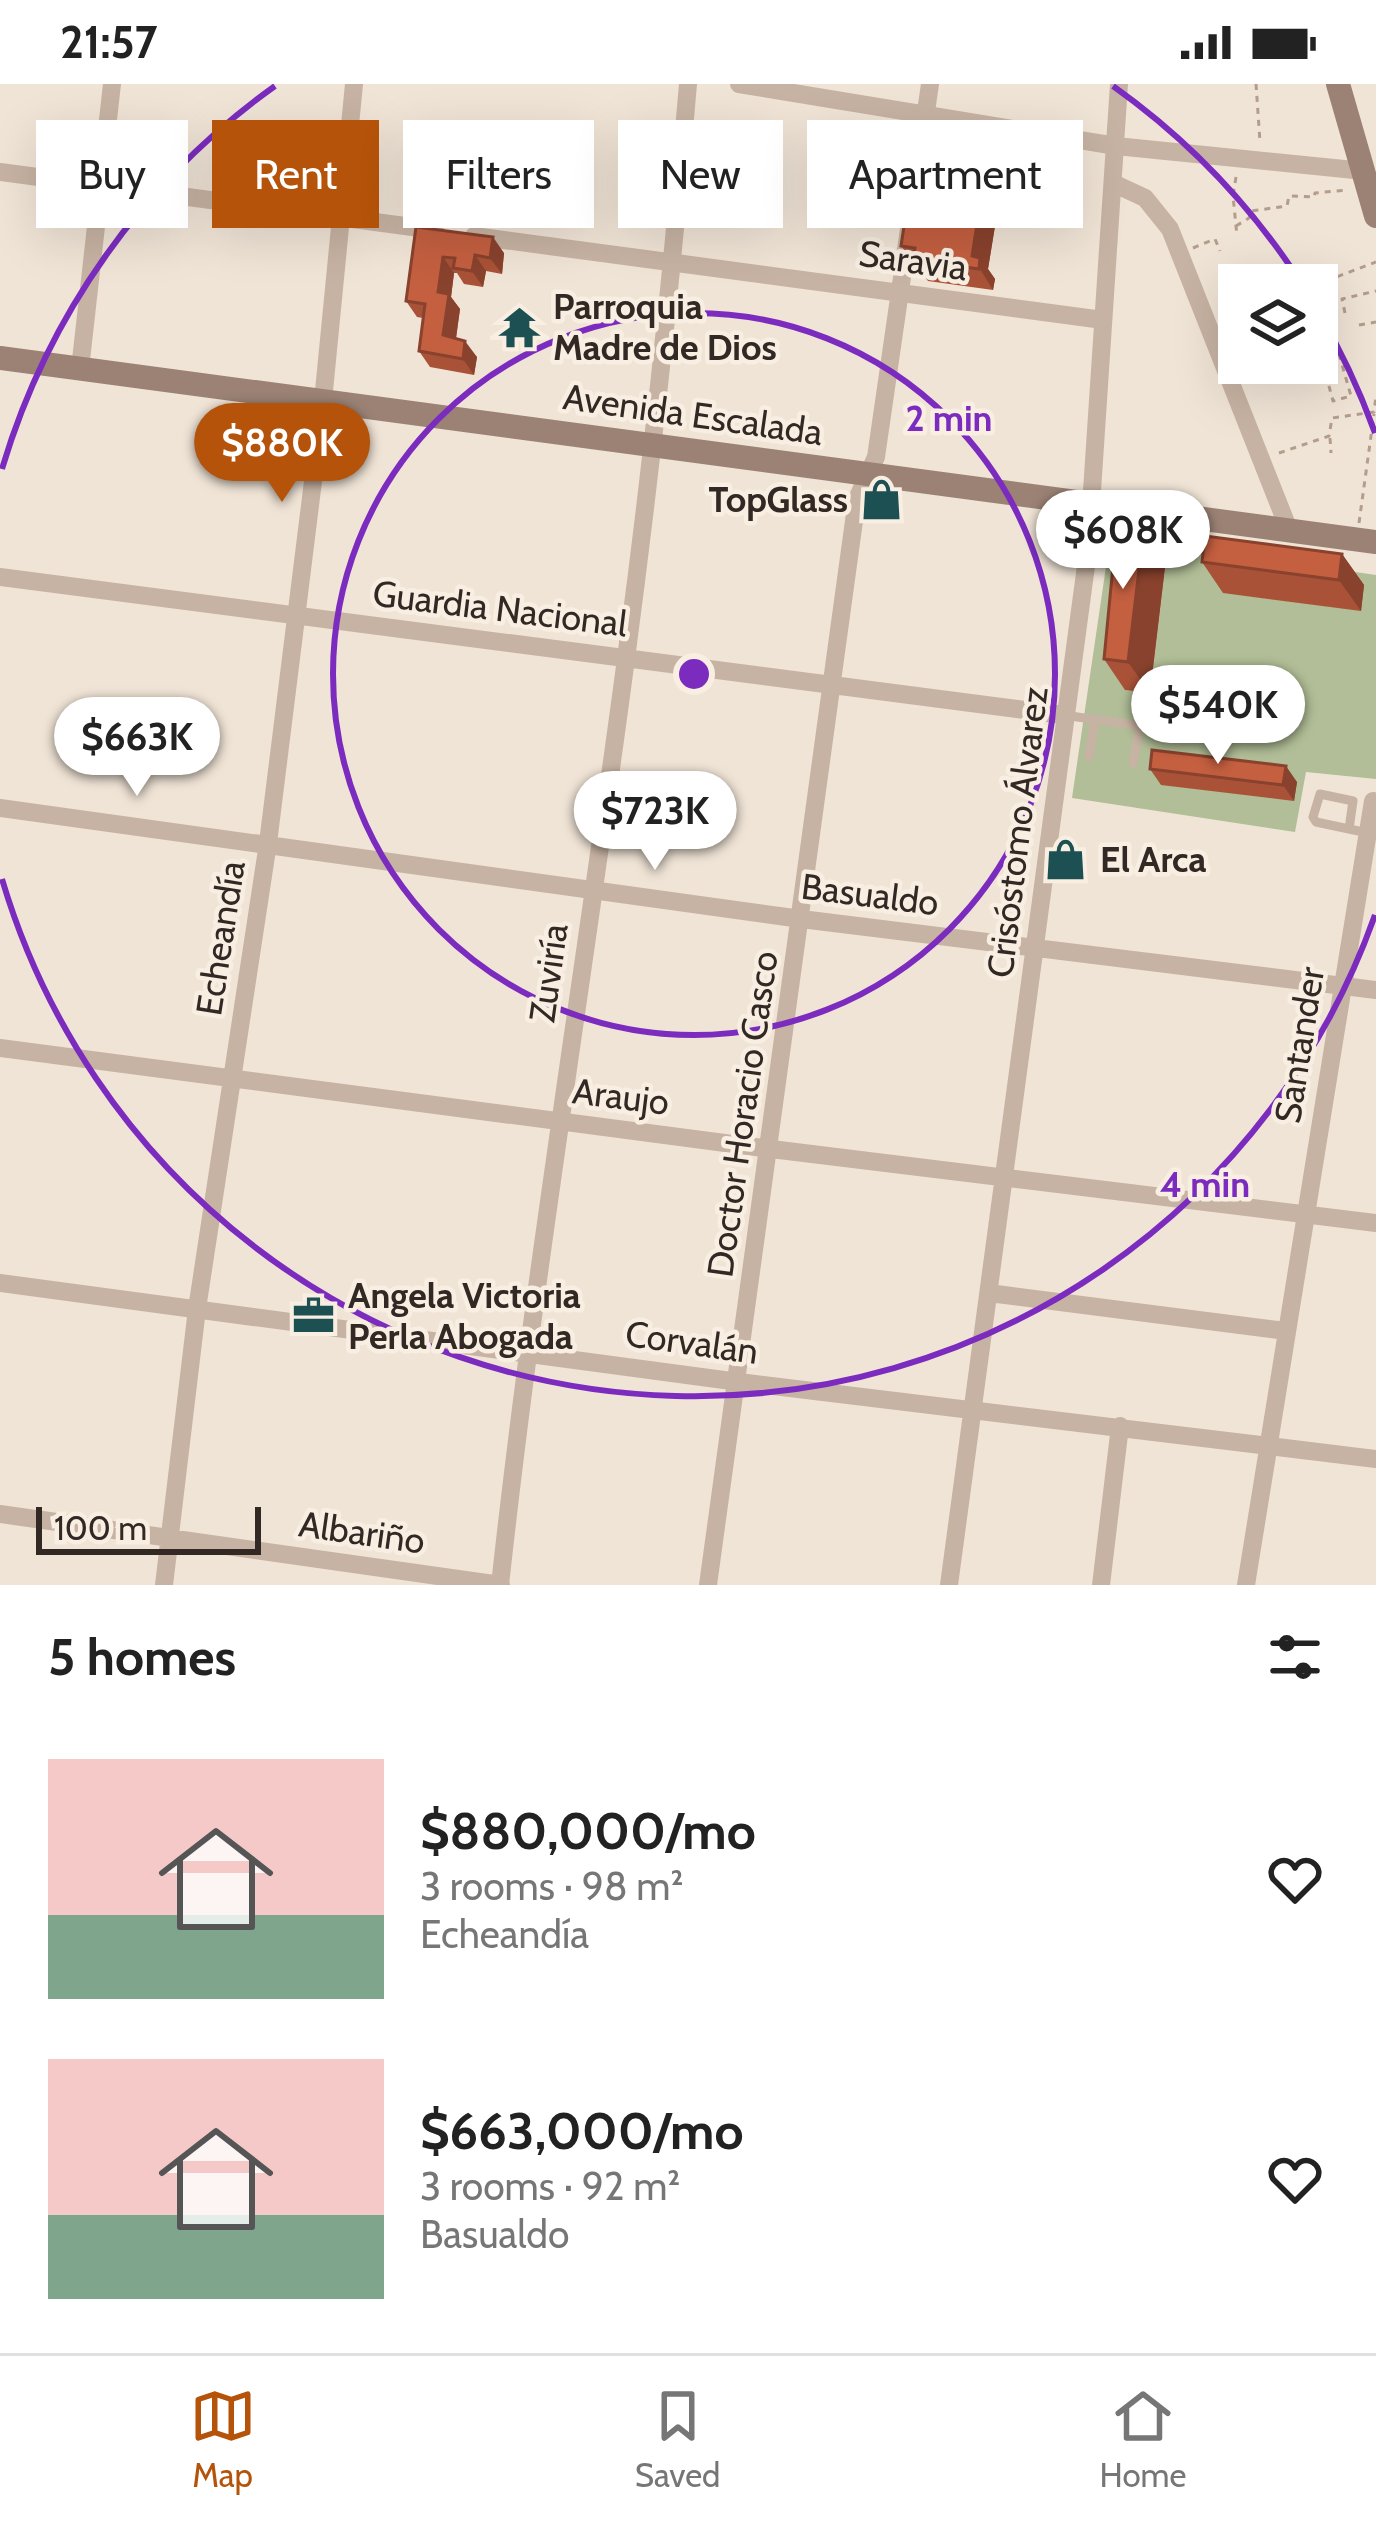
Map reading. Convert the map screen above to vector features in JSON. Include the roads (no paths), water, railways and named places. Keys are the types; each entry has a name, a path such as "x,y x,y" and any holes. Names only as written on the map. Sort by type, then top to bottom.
{"main road":[{"path":"1338,84 1376,216"},
{"name":"Avenida Escalada","path":"0,358 1365,541"}],"street":[{"path":"108,120 112,84"},
{"name":"Echeandía","path":"351,120 354,84"},
{"name":"Zuviría","path":"500,1585 525,1353 653,446 688,84"},
{"path":"739,84 1116,146 1262,160 1366,180"},
{"name":"Doctor Horacio Casco","path":"708,1585 857,499 876,458 930,84"},
{"name":"Crisóstomo Álvarez","path":"949,1585 1092,502 1119,84"},
{"name":"Saravia","path":"0,172 36,176"},
{"path":"1114,184 1145,198 1160,212 1289,530"},
{"name":"Saravia","path":"379,223 1103,320"},
{"path":"80,369 95,228"},
{"name":"Echeandía","path":"164,1585 197,1310 268,843 341,228"},
{"name":"Guardia Nacional","path":"0,577 1064,715"},
{"name":"Santander","path":"1246,1585 1341,987 1358,831 1373,801"},
{"name":"Basualdo","path":"0,808 801,919 1376,990"},
{"name":"Araujo","path":"0,1048 1376,1223"},
{"name":"Corvalán","path":"0,1283 739,1382 1376,1459"},
{"path":"988,1293 1286,1331"},
{"path":"1101,1585 1120,1426"},
{"name":"Albariño","path":"0,1514 500,1585"}],"lane":[{"path":"1064,715 1137,727 1133,763"},
{"path":"1089,757 1095,719"},
{"path":"1320,794 1353,801 1358,831 1314,821 1320,794"}],"place":[{"name":"Parroquia Madre de Dios","path":"519,327"},
{"name":"TopGlass","path":"882,499"},
{"name":"El Arca","path":"1066,859"},
{"name":"Angela Victoria Perla Abogada","path":"314,1316"}]}
